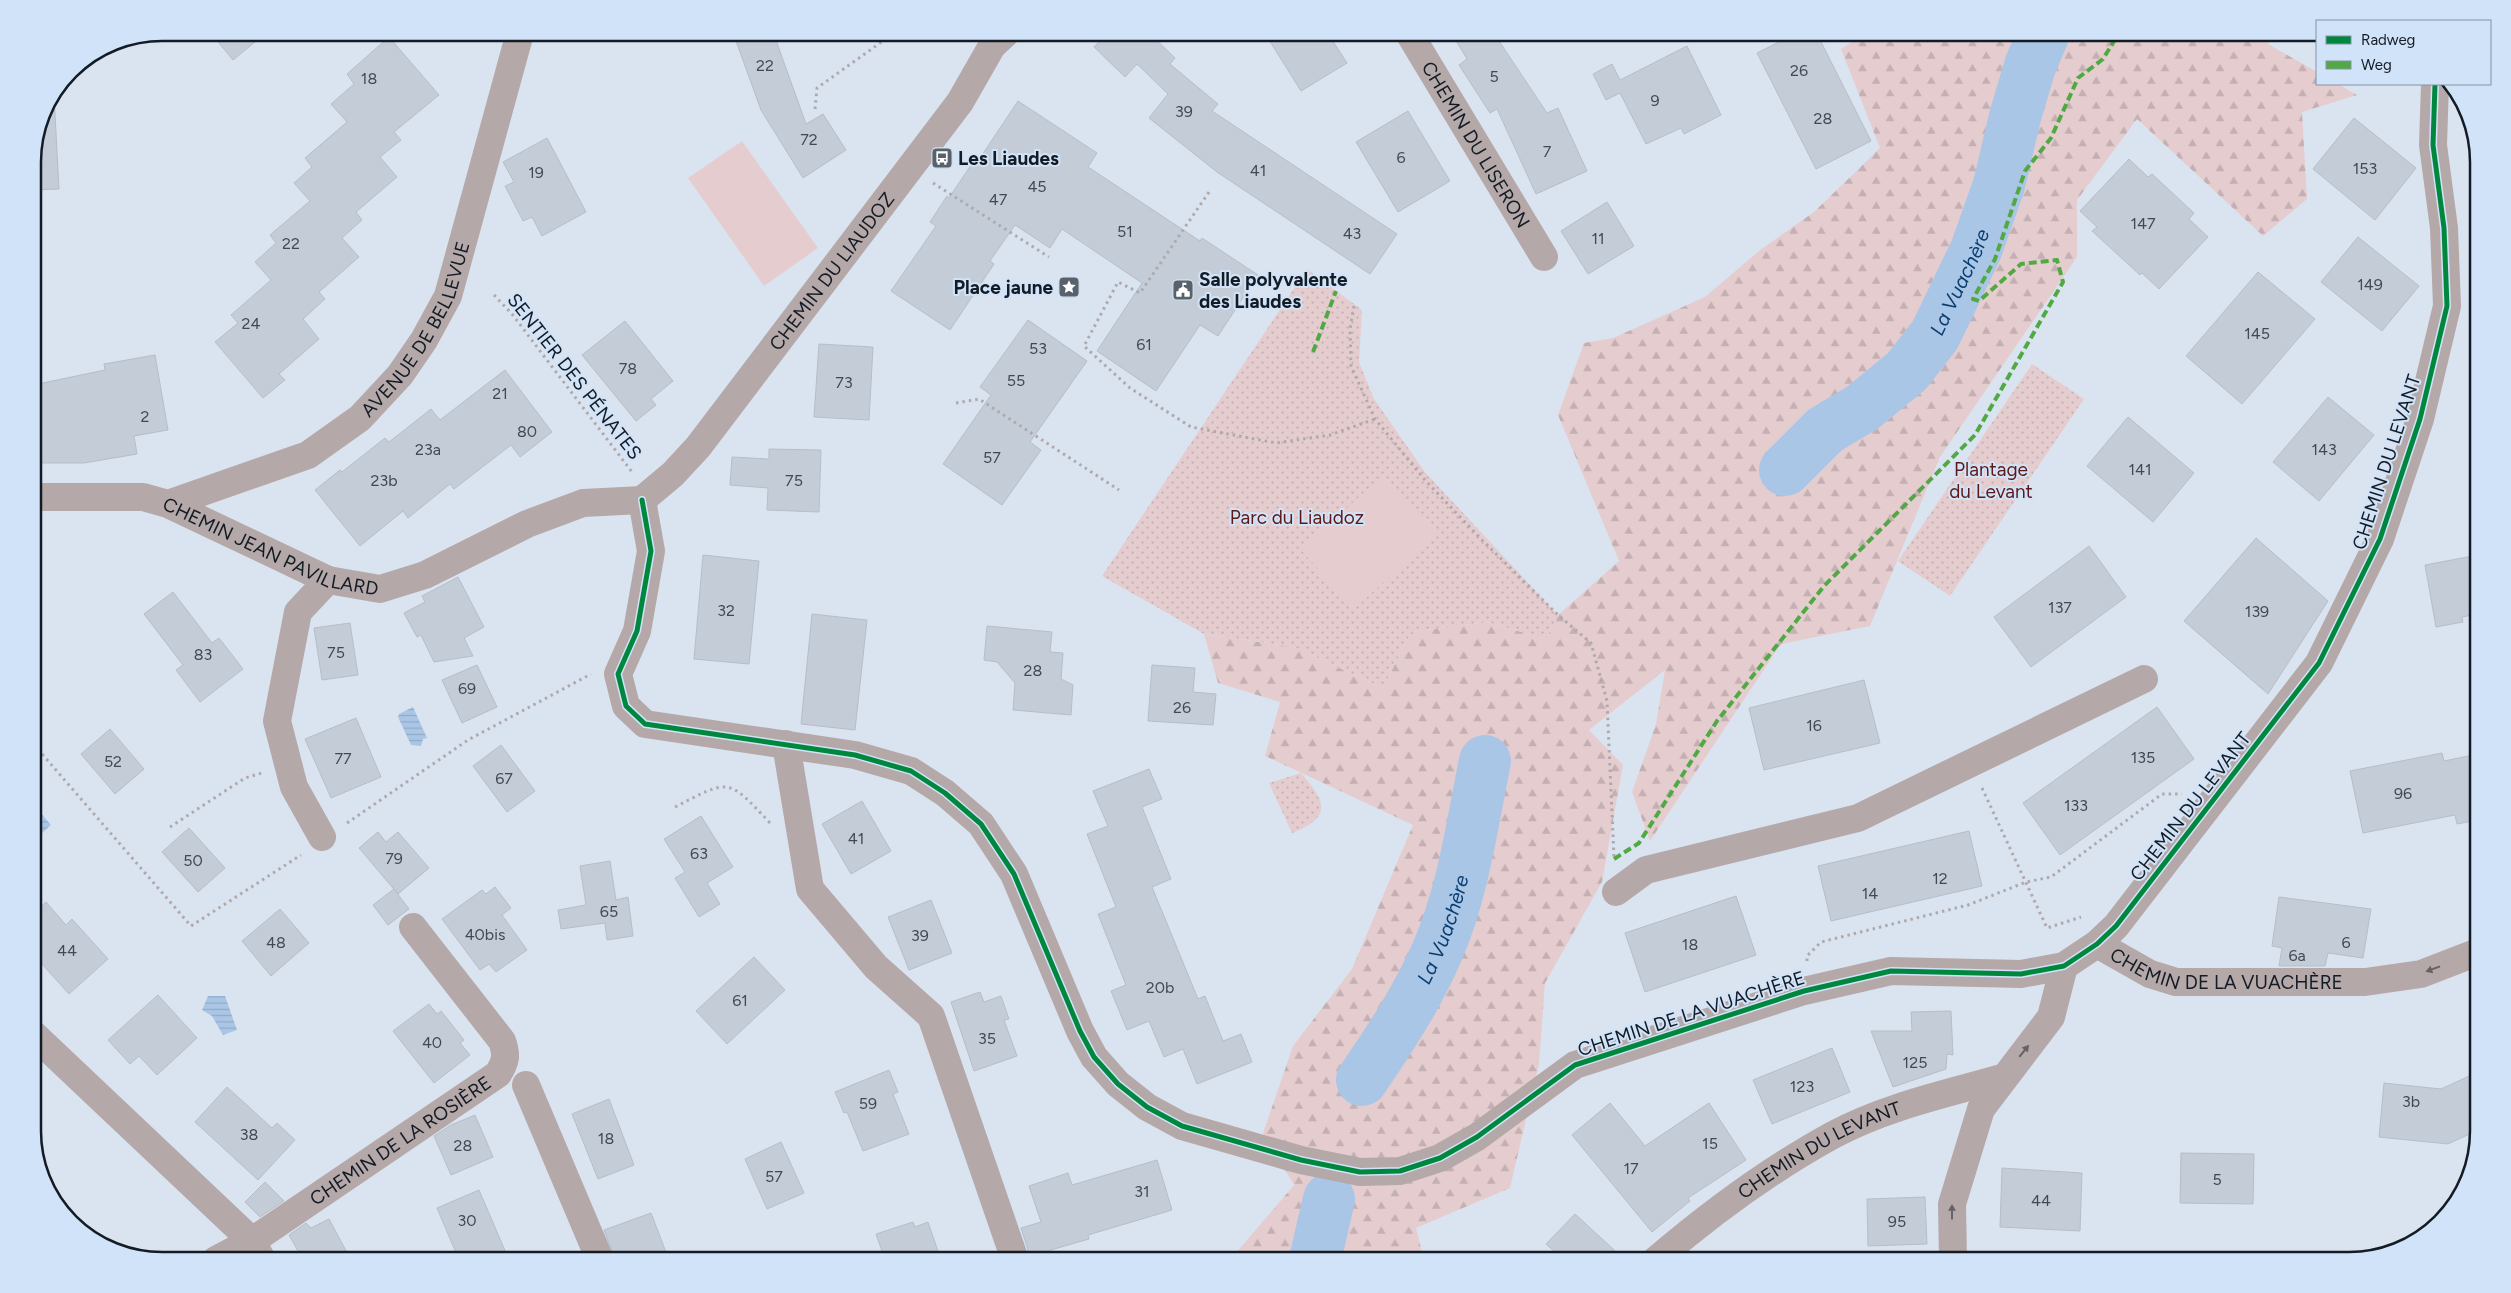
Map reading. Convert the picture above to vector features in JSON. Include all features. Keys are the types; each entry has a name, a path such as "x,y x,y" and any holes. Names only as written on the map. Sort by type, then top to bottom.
{"street":[{"name":"CHEMIN DU LISERON","path":"1415,41 1544,257"},
{"name":"AVENUE DE BELLEVUE","path":"168,504 308,454 360,418 400,375 424,340 448,296 517,42"},
{"name":"CHEMIN DU LIAUDOZ","path":"638,487 673,474 698,447 960,102 991,42"},
{"name":"CHEMIN DU LEVANT","path":"2097,944 2116,926 2319,663 2380,539 2420,419 2447,306 2444,228 2432,145 2435,85"},
{"name":"CHEMIN JEAN PAVILLARD","path":"42,497 143,496 168,504 328,580 380,589 425,575 527,524 582,503 638,487"},
{"name":"CHEMIN DE LA VUACHÈRE","path":"638,487 651,551 637,631 618,674 626,706 645,724 855,755 911,771 945,794 981,824 1014,874 1080,1031 1094,1057 1118,1084 1147,1107 1182,1126 1301,1160 1360,1172 1400,1171 1440,1158 1477,1137 1575,1065 1804,991 1891,971 2021,974 2064,966 2097,944 2150,974 2176,982 2365,982 2421,974 2470,955"},
{"path":"322,837 294,787 278,721 298,612 328,580"},
{"path":"1616,892 1646,870 1858,818 2144,679"},
{"path":"786,744 810,889 876,967 930,1016 1012,1252"},
{"name":"CHEMIN DE LA ROSIÈRE","path":"257,1251 498,1074 505,1063 506,1052 502,1041 413,927"},
{"path":"1953,1252 1952,1204 1981,1109 2002,1078 2051,1017 2064,966"},
{"path":"42,1043 257,1251"},
{"name":"CHEMIN DU LEVANT","path":"1666,1252 1710,1215 1770,1173 1834,1134 1909,1104 2002,1078"},
{"path":"526,1085 597,1252"}],"path":[{"path":"815,109 817,88 881,42"},
{"path":"926,178 1049,257"},
{"path":"1209,192 1140,293 1118,282 1084,346 1130,388 1191,427 1276,443 1330,435 1375,419"},
{"path":"1354,306 1350,329 1351,366 1375,419 1425,480 1482,540 1558,615 1590,643 1607,701 1614,859"},
{"path":"956,403 979,399 1119,490"},
{"path":"349,822 468,740 588,676"},
{"path":"42,754 191,926 300,855 322,837"},
{"path":"1972,764 2047,928 2078,919 2085,914"},
{"path":"170,827 245,778 289,766"},
{"path":"675,806 714,787 732,787 742,793 774,827"},
{"path":"1807,963 1807,956 1821,942 1968,905 2026,882 2051,877 2162,794 2185,794"}],"green space":[{"path":"1853,41 2270,41 2268,44 2316,71 2316,85 2340,85 2357,95 2302,112 2307,199 2263,236 2137,119 2077,200 2077,257 1940,457 1870,626 1781,644 1650,841 1632,792 1656,724 1665,670 1589,730 1623,765 1602,882 1545,983 1539,1064 1510,1188 1416,1228 1422,1252 1237,1252 1294,1185 1263,1133 1293,1046 1352,969 1413,825 1265,756 1280,702 1218,683 1204,634 1294,647 1383,688 1411,632 1487,622 1546,639 1558,615 1619,561 1558,415 1584,343 1613,338 1705,297 1760,250 1814,212 1880,148 1841,49"},
{"path":"742,141 818,248 764,286 688,178"},
{"name":"Parc du Liaudoz","path":"1307,269 1362,310 1359,362 1374,399 1425,472 1558,615 1546,639 1487,622 1411,632 1383,688 1294,647 1204,634 1102,576"},
{"name":"Plantage du Levant","path":"2032,364 2084,399 1950,596 1898,561"},
{"path":"1383,475 1437,534 1354,609 1301,550"},
{"path":"1301,773 1320,800 1320,814 1305,827 1292,833 1269,783"}],"water":[{"path":"413,707 427,738 423,739 421,746 411,745 398,717 399,714"},
{"path":"42,814 51,825 42,833"},
{"path":"208,996 225,996 237,1030 223,1035 212,1016 202,1010"}],"building":[{"path":"1270,41 1333,41 1347,63 1301,91"},
{"path":"1457,41 1499,41 1547,113 1558,108 1587,171 1536,194 1497,109 1490,113 1459,65 1467,59"},
{"path":"1780,41 1821,41 1871,141 1816,169 1757,53"},
{"path":"218,42 255,42 233,60"},
{"path":"383,42 393,42 439,95 394,132 401,140 380,157 397,177 356,212 362,220 342,238 359,257 319,292 325,299 303,319 319,339 279,374 285,380 263,398 215,342 238,323 231,315 271,280 255,262 276,243 270,235 310,201 294,183 312,167 305,158 347,122 331,104 354,84 347,74"},
{"path":"736,42 776,42 806,124 823,114 846,150 803,178 761,110"},
{"path":"1099,42 1158,42 1175,58 1170,64 1218,104 1212,111 1397,234 1370,274 1217,172 1149,118 1168,94 1137,64 1125,77 1094,47"},
{"path":"1687,46 1721,115 1684,134 1681,128 1646,144 1620,93 1606,100 1593,74 1612,64 1620,80"},
{"path":"1018,101 1097,153 1088,167 1200,241 1202,238 1258,275 1218,336 1200,325 1156,391 1097,351 1142,283 1062,229 1050,248 1015,225 990,261 994,264 950,330 891,291 936,226 930,222 947,196 949,198 973,162 976,164"},
{"path":"55,108 59,189 42,190 42,146 45,131"},
{"path":"1408,111 1450,181 1398,212 1356,142"},
{"path":"2354,118 2416,168 2375,220 2313,169"},
{"path":"547,138 586,212 542,236 532,217 523,221 505,186 514,182 503,162"},
{"path":"2129,159 2148,177 2152,174 2194,213 2189,219 2208,237 2159,289 2142,273 2140,275 2092,231 2097,227 2080,211"},
{"path":"1607,202 1634,246 1588,274 1561,231"},
{"path":"2358,237 2419,286 2382,331 2321,282"},
{"path":"2258,272 2315,319 2242,404 2186,356"},
{"path":"1028,320 1087,361 1030,442 1041,450 1002,505 943,464 991,395 980,387"},
{"path":"625,321 673,381 651,399 656,405 636,421 582,355"},
{"path":"819,344 873,347 869,420 814,417"},
{"path":"155,355 168,430 134,436 137,454 84,463 42,463 42,383 105,370 104,364"},
{"path":"505,370 552,432 520,457 511,445 454,489 450,484 408,518 403,511 360,546 315,490 340,470 342,472 385,438 389,442 431,409 440,420"},
{"path":"2328,397 2374,435 2319,501 2273,462"},
{"path":"2128,417 2194,473 2153,522 2087,466"},
{"path":"769,449 821,450 819,512 767,510 768,488 730,485 732,457 769,459"},
{"path":"2256,538 2328,601 2268,694 2184,621"},
{"path":"2089,546 2126,597 2031,667 1994,617"},
{"path":"703,555 759,561 749,664 694,659"},
{"path":"2469,557 2469,616 2462,617 2463,622 2436,627 2425,565"},
{"path":"458,577 484,627 464,638 473,656 434,662 421,635 417,637 404,613 425,602 422,596"},
{"path":"173,592 212,643 219,638 243,669 200,702 176,670 183,665 144,614"},
{"path":"812,614 867,620 855,730 801,724"},
{"path":"350,623 358,675 322,680 314,628"},
{"path":"987,626 1052,632 1050,652 1063,653 1061,679 1073,685 1071,715 1013,710 1015,683 997,662 984,660"},
{"path":"477,665 497,707 462,723 442,680"},
{"path":"1152,665 1195,668 1193,692 1216,694 1213,725 1148,721"},
{"path":"1864,680 1880,743 1764,770 1749,708"},
{"path":"2157,707 2194,759 2060,855 2023,803"},
{"path":"356,718 381,777 331,798 305,739"},
{"path":"110,729 144,769 115,794 81,754"},
{"path":"501,745 535,791 507,812 473,766"},
{"path":"2442,753 2444,761 2470,756 2470,822 2457,824 2455,815 2363,833 2350,771"},
{"path":"1149,769 1162,799 1142,807 1171,879 1152,887 1198,999 1205,996 1223,1041 1241,1034 1252,1062 1197,1084 1183,1049 1164,1057 1149,1021 1127,1030 1111,991 1126,985 1098,914 1116,907 1087,834 1108,826 1093,791"},
{"path":"862,801 891,851 851,874 822,824"},
{"path":"701,816 733,867 707,883 720,904 699,917 675,878 685,872 664,839"},
{"path":"189,828 225,868 198,892 162,852"},
{"path":"1969,831 1982,886 1831,921 1818,866"},
{"path":"378,832 386,842 398,832 429,868 398,894 359,848"},
{"path":"610,861 616,900 628,897 633,936 607,940 605,923 561,929 558,910 586,905 580,866"},
{"path":"495,887 511,908 502,915 527,950 496,972 489,964 480,970 442,919 482,890 486,894"},
{"path":"394,889 409,909 388,925 373,905"},
{"path":"1736,896 1756,955 1645,992 1625,933"},
{"path":"2279,897 2371,909 2363,958 2328,953 2325,966 2279,966 2282,948 2272,946"},
{"path":"931,900 952,953 909,970 888,917"},
{"path":"46,902 66,925 72,919 108,959 69,994 42,964 42,906"},
{"path":"280,909 309,943 271,976 242,941"},
{"path":"754,957 785,990 727,1044 696,1011"},
{"path":"980,992 984,1002 1001,996 1009,1019 1004,1020 1017,1056 974,1071 951,1002"},
{"path":"158,995 197,1038 157,1075 139,1056 130,1064 108,1040"},
{"path":"429,1004 437,1014 441,1011 464,1040 460,1043 470,1055 434,1083 393,1031"},
{"path":"1951,1011 1953,1055 1947,1054 1946,1069 1893,1087 1871,1031 1912,1031 1911,1012"},
{"path":"1832,1048 1850,1092 1772,1124 1753,1080"},
{"path":"889,1070 898,1092 893,1094 909,1134 863,1151 847,1112 844,1113 835,1092"},
{"path":"2470,1076 2470,1134 2448,1144 2379,1137 2384,1083 2441,1089"},
{"path":"227,1087 272,1128 277,1123 295,1140 258,1180 195,1122"},
{"path":"609,1099 634,1165 598,1179 572,1114"},
{"path":"1610,1103 1645,1146 1709,1103 1746,1160 1688,1198 1690,1201 1652,1232 1572,1135"},
{"path":"475,1115 493,1157 451,1175 434,1136 451,1125"},
{"path":"781,1142 804,1193 767,1209 745,1159"},
{"path":"2181,1153 2254,1154 2253,1204 2180,1203"},
{"path":"1157,1160 1172,1210 1088,1235 1089,1239 1044,1252 1029,1252 1021,1228 1041,1222 1029,1186 1068,1173 1072,1185"},
{"path":"2002,1168 2082,1173 2080,1231 2000,1227"},
{"path":"265,1182 284,1201 260,1217 245,1202"},
{"path":"479,1190 506,1252 456,1252 437,1208"},
{"path":"1925,1197 1927,1244 1868,1246 1867,1199"},
{"path":"651,1213 666,1252 612,1252 604,1230"},
{"path":"1575,1214 1616,1252 1555,1252 1546,1244"},
{"path":"329,1219 347,1252 299,1252 289,1235 306,1223 311,1228"},
{"path":"913,1222 915,1227 928,1222 938,1252 882,1252 876,1234"}],"waterway":[{"name":"La Vuachère","path":"1785,470 1825,430 1862,408 1907,371 1935,335 1976,250 1999,185 2015,117 2030,66 2041,41"},
{"name":"La Vuachère","path":"1362,1080 1412,1002 1437,952 1446,929 1466,858 1485,761"},
{"name":"La Vuachère","path":"1317,1252 1329,1199"}],"marked path":[{"path":"1614,859 1639,843 1717,721 1824,586 1975,435 2063,282 2057,260 2021,264 1979,301 1973,299 1995,259 2025,171 2051,138 2078,78 2103,59 2114,41"},
{"path":"1313,352 1336,291"}],"cycle path":[{"path":"642,500 651,551 637,631 618,674 626,706 645,724 855,755 911,771 945,793 981,824 1014,874 1080,1031 1094,1057 1118,1084 1147,1107 1182,1126 1301,1160 1360,1172 1400,1171 1440,1158 1477,1137 1575,1065 1804,991 1891,971 2021,974 2064,966 2097,944 2116,926 2319,663 2380,539 2420,419 2447,306 2444,228 2433,145 2435,85"}],"place":[{"name":"Les Liaudes","path":"942,158"},
{"name":"Place jaune","path":"1069,287"},
{"name":"Salle polyvalente des Liaudes","path":"1183,290"}]}
